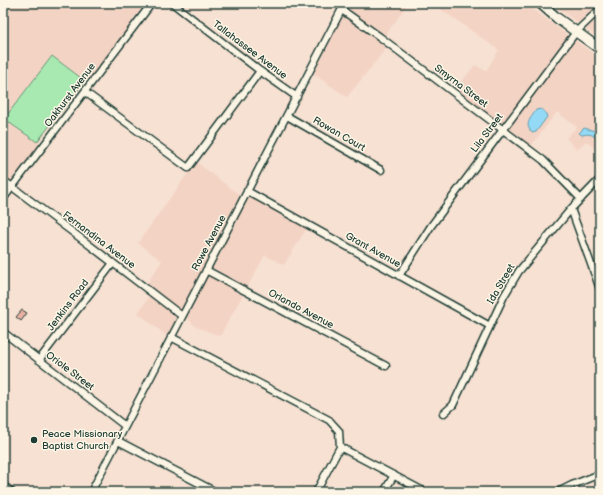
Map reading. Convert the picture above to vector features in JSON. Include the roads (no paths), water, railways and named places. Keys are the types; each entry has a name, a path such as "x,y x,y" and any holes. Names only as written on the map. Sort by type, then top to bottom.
{"main road":[{"path":"540,3 600,49"}],"street":[{"name":"Oakhurst Avenue","path":"3,199 152,3"},
{"name":"Tallahassee Avenue","path":"172,3 296,97"},
{"name":"Rowe Avenue","path":"91,492 345,3"},
{"name":"Lila Street","path":"399,276 431,226 502,130 576,32 600,9"},
{"name":"Smyrna Street","path":"342,10 543,160 580,199"},
{"path":"85,92 188,168 260,71"},
{"name":"Rowan Court","path":"287,116 381,170"},
{"name":"Ida Street","path":"443,414 453,405 504,296 519,271 571,209 600,178"},
{"name":"Fernandina Avenue","path":"3,180 182,316"},
{"name":"Grant Avenue","path":"248,191 490,326"},
{"path":"571,209 600,289"},
{"name":"Jenkins Road","path":"39,360 113,263"},
{"name":"Orlando Avenue","path":"206,270 386,366"},
{"name":"Oriole Street","path":"3,332 126,426"},
{"path":"172,337 329,420 339,431 340,447 316,492"},
{"path":"118,441 216,492"},
{"path":"340,447 425,492"},
{"path":"558,492 600,474"},
{"path":"384,492 394,475"},
{"path":"3,485 12,492"}],"water":[{"path":"541,109 545,112 547,117 536,132 532,133 528,127 528,124 536,110"},
{"path":"584,128 595,131 600,130 600,142 592,135 582,135 579,133"}],"place":[{"name":"Peace Missionary Baptist Church","path":"34,440"}]}
